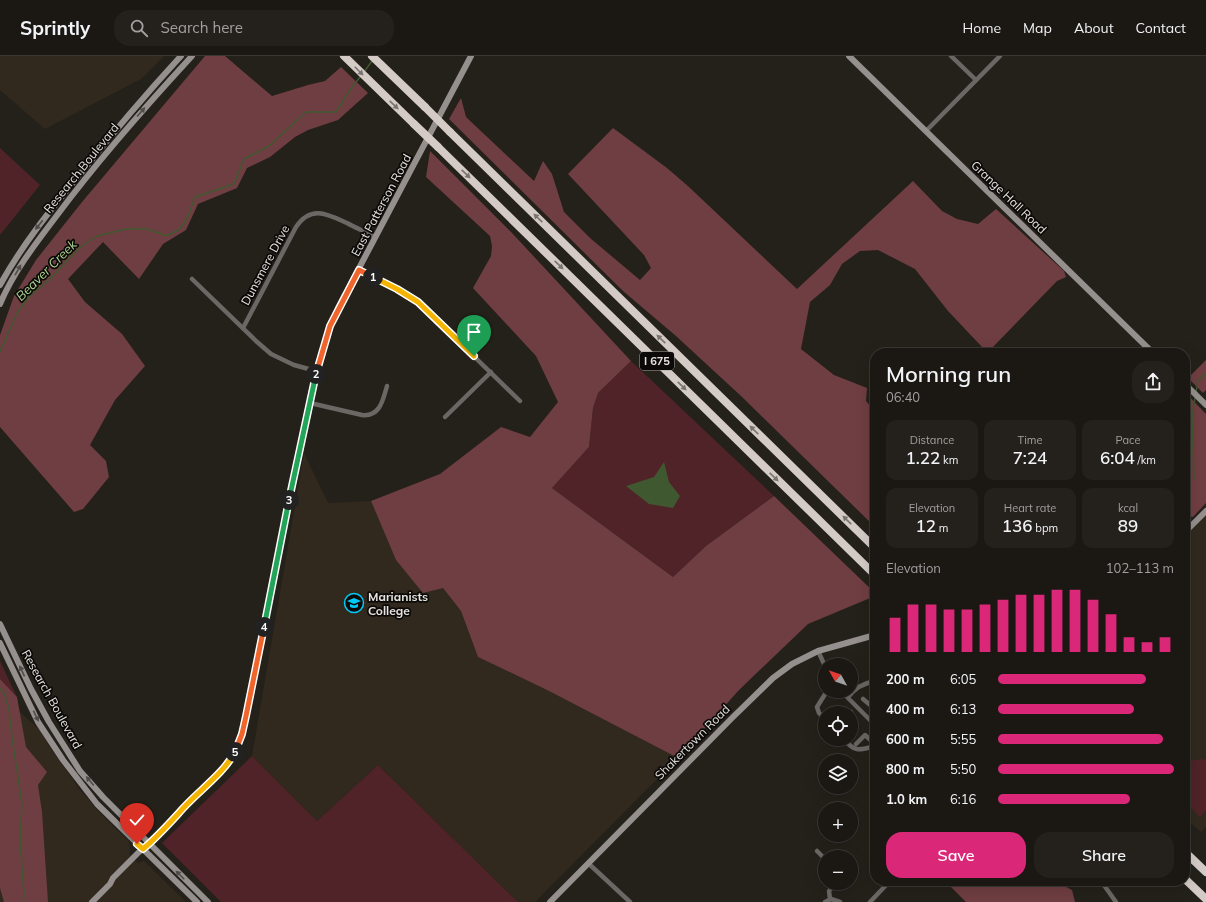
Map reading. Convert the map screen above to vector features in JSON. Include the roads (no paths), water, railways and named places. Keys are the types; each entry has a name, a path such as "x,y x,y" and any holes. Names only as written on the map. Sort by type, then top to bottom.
{"highway":[{"name":"I 675","path":"372,56 870,543"},
{"name":"I 675","path":"344,57 438,147 870,570"},
{"path":"1190,857 1206,872"},
{"path":"1190,884 1206,899"}],"street":[{"name":"Research Boulevard","path":"0,285 30,237 62,196 128,115 181,56"},
{"name":"Research Boulevard","path":"0,304 4,294 27,255 70,199 138,116 192,56"},
{"name":"East Patterson Road","path":"92,902 110,884 113,878 228,764 237,748 246,716 292,483 316,371 330,326 375,237 471,56"},
{"name":"Grange Hall Road","path":"849,56 1148,348"},
{"path":"952,56 976,80"},
{"path":"926,131 1000,56"},
{"name":"Dunsmere Drive","path":"243,328 296,227 303,218 313,213 325,213 375,237"},
{"path":"359,270 397,289 418,302 520,401"},
{"path":"192,279 267,351 294,365 316,371"},
{"path":"445,417 491,372"},
{"path":"310,403 362,415 369,415 375,413 380,408 387,386"},
{"path":"1190,389 1206,405"},
{"path":"1190,527 1206,511"},
{"name":"Research Boulevard","path":"0,624 31,689 68,753 80,770 103,797 208,902"},
{"name":"Shakertown Road","path":"550,902 769,682 792,664 818,651 870,636"},
{"name":"Research Boulevard","path":"0,643 38,722 63,760 97,804 197,902"},
{"path":"818,651 821,658"},
{"path":"858,687 870,683"},
{"path":"818,710 817,706 822,698"},
{"path":"849,698 870,720"},
{"path":"863,699 870,704"},
{"path":"858,742 865,735 870,740"},
{"path":"850,746 858,750 870,746"},
{"path":"588,863 630,902"},
{"path":"870,902 885,886"},
{"path":"1105,886 1116,902"},
{"path":"830,890 831,899"},
{"path":"825,902 831,899 840,902"}],"waterway":[{"name":"Beaver Creek","path":"364,72 372,61"},
{"name":"Beaver Creek","path":"0,352 18,311 30,296 52,277 79,248 97,236 126,229 148,229 167,236 180,229 188,216 195,197 234,184 244,159 269,146 306,112 336,112 360,77"},
{"path":"1196,392 1198,381 1206,373"},
{"path":"1194,479 1192,417 1195,398"},
{"path":"0,688 4,693 9,709 22,804 20,840 24,894 23,902"}],"place":[{"name":"Marianists College","path":"354,603"}]}
